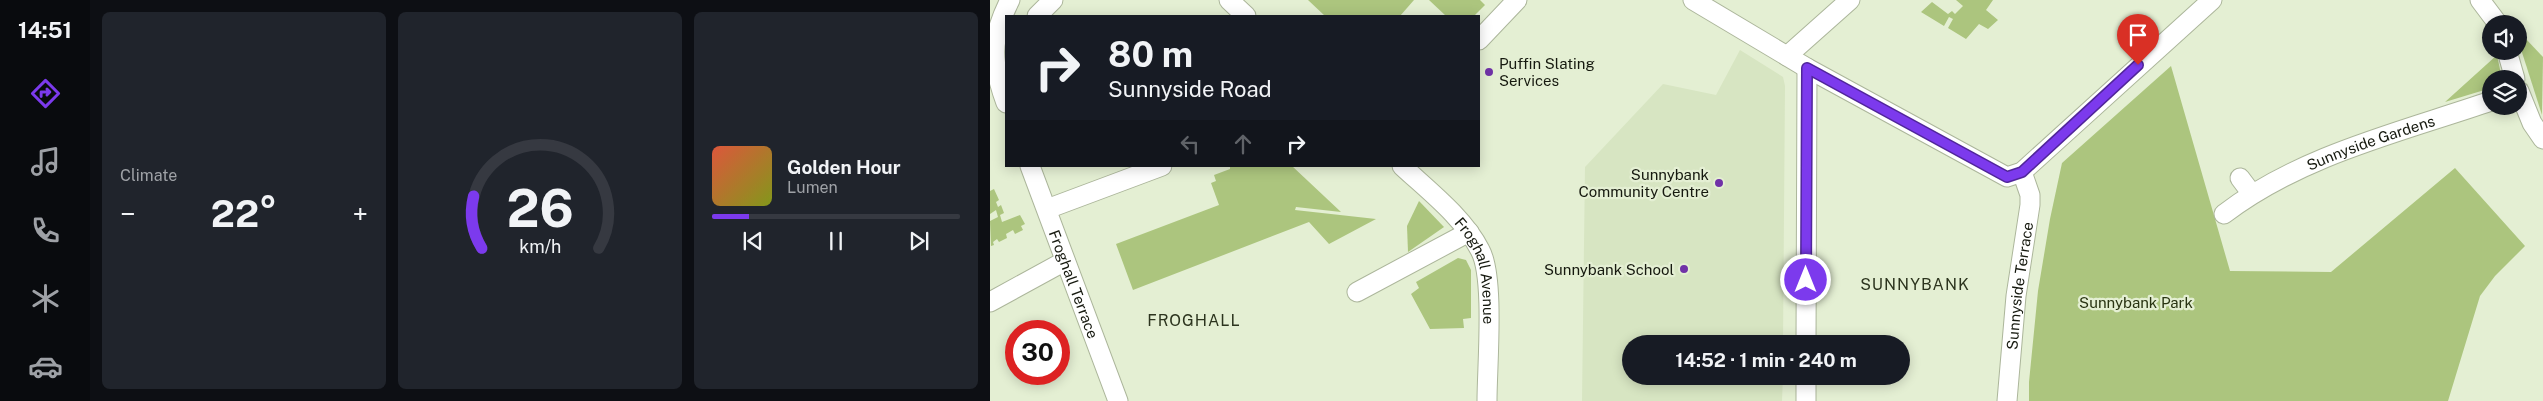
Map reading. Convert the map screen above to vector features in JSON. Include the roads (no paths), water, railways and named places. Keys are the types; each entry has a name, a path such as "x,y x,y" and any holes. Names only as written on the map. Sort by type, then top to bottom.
{"street":[{"path":"1005,100 992,61 992,43 996,29 1010,0"},
{"path":"1038,15 1053,0"},
{"path":"1229,0 1245,15"},
{"path":"1480,39 1516,0"},
{"path":"1693,0 1807,68 2007,177 2022,172 2212,0"},
{"path":"1787,56 1850,0"},
{"path":"2480,0 2491,15"},
{"path":"992,61 1005,49"},
{"path":"1806,335 1807,68"},
{"name":"Sunnyside Gardens","path":"2224,214 2252,194 2326,158 2482,104"},
{"path":"2527,113 2543,139"},
{"name":"Froghall Terrace","path":"1030,167 1118,401"},
{"path":"1047,209 1159,167"},
{"name":"Froghall Avenue","path":"1403,167 1469,232 1481,251 1488,282 1487,401"},
{"name":"Sunnyside Terrace","path":"2007,401 2016,296 2030,205 2030,195 2022,172"},
{"path":"2240,178 2252,194"},
{"path":"1357,292 1469,232"},
{"path":"990,302 1065,261"},
{"path":"1806,385 1806,401"}],"place":[{"name":"Puffin Slating Services","path":"1489,72"},
{"name":"Sunnybank Community Centre","path":"1719,183"},
{"name":"Sunnybank School","path":"1684,269"}],"district":[{"name":"SUNNYBANK","path":"1915,284"},
{"name":"FROGHALL","path":"1194,320"}],"park label":[{"name":"Sunnybank Park","path":"2136,302"}]}
